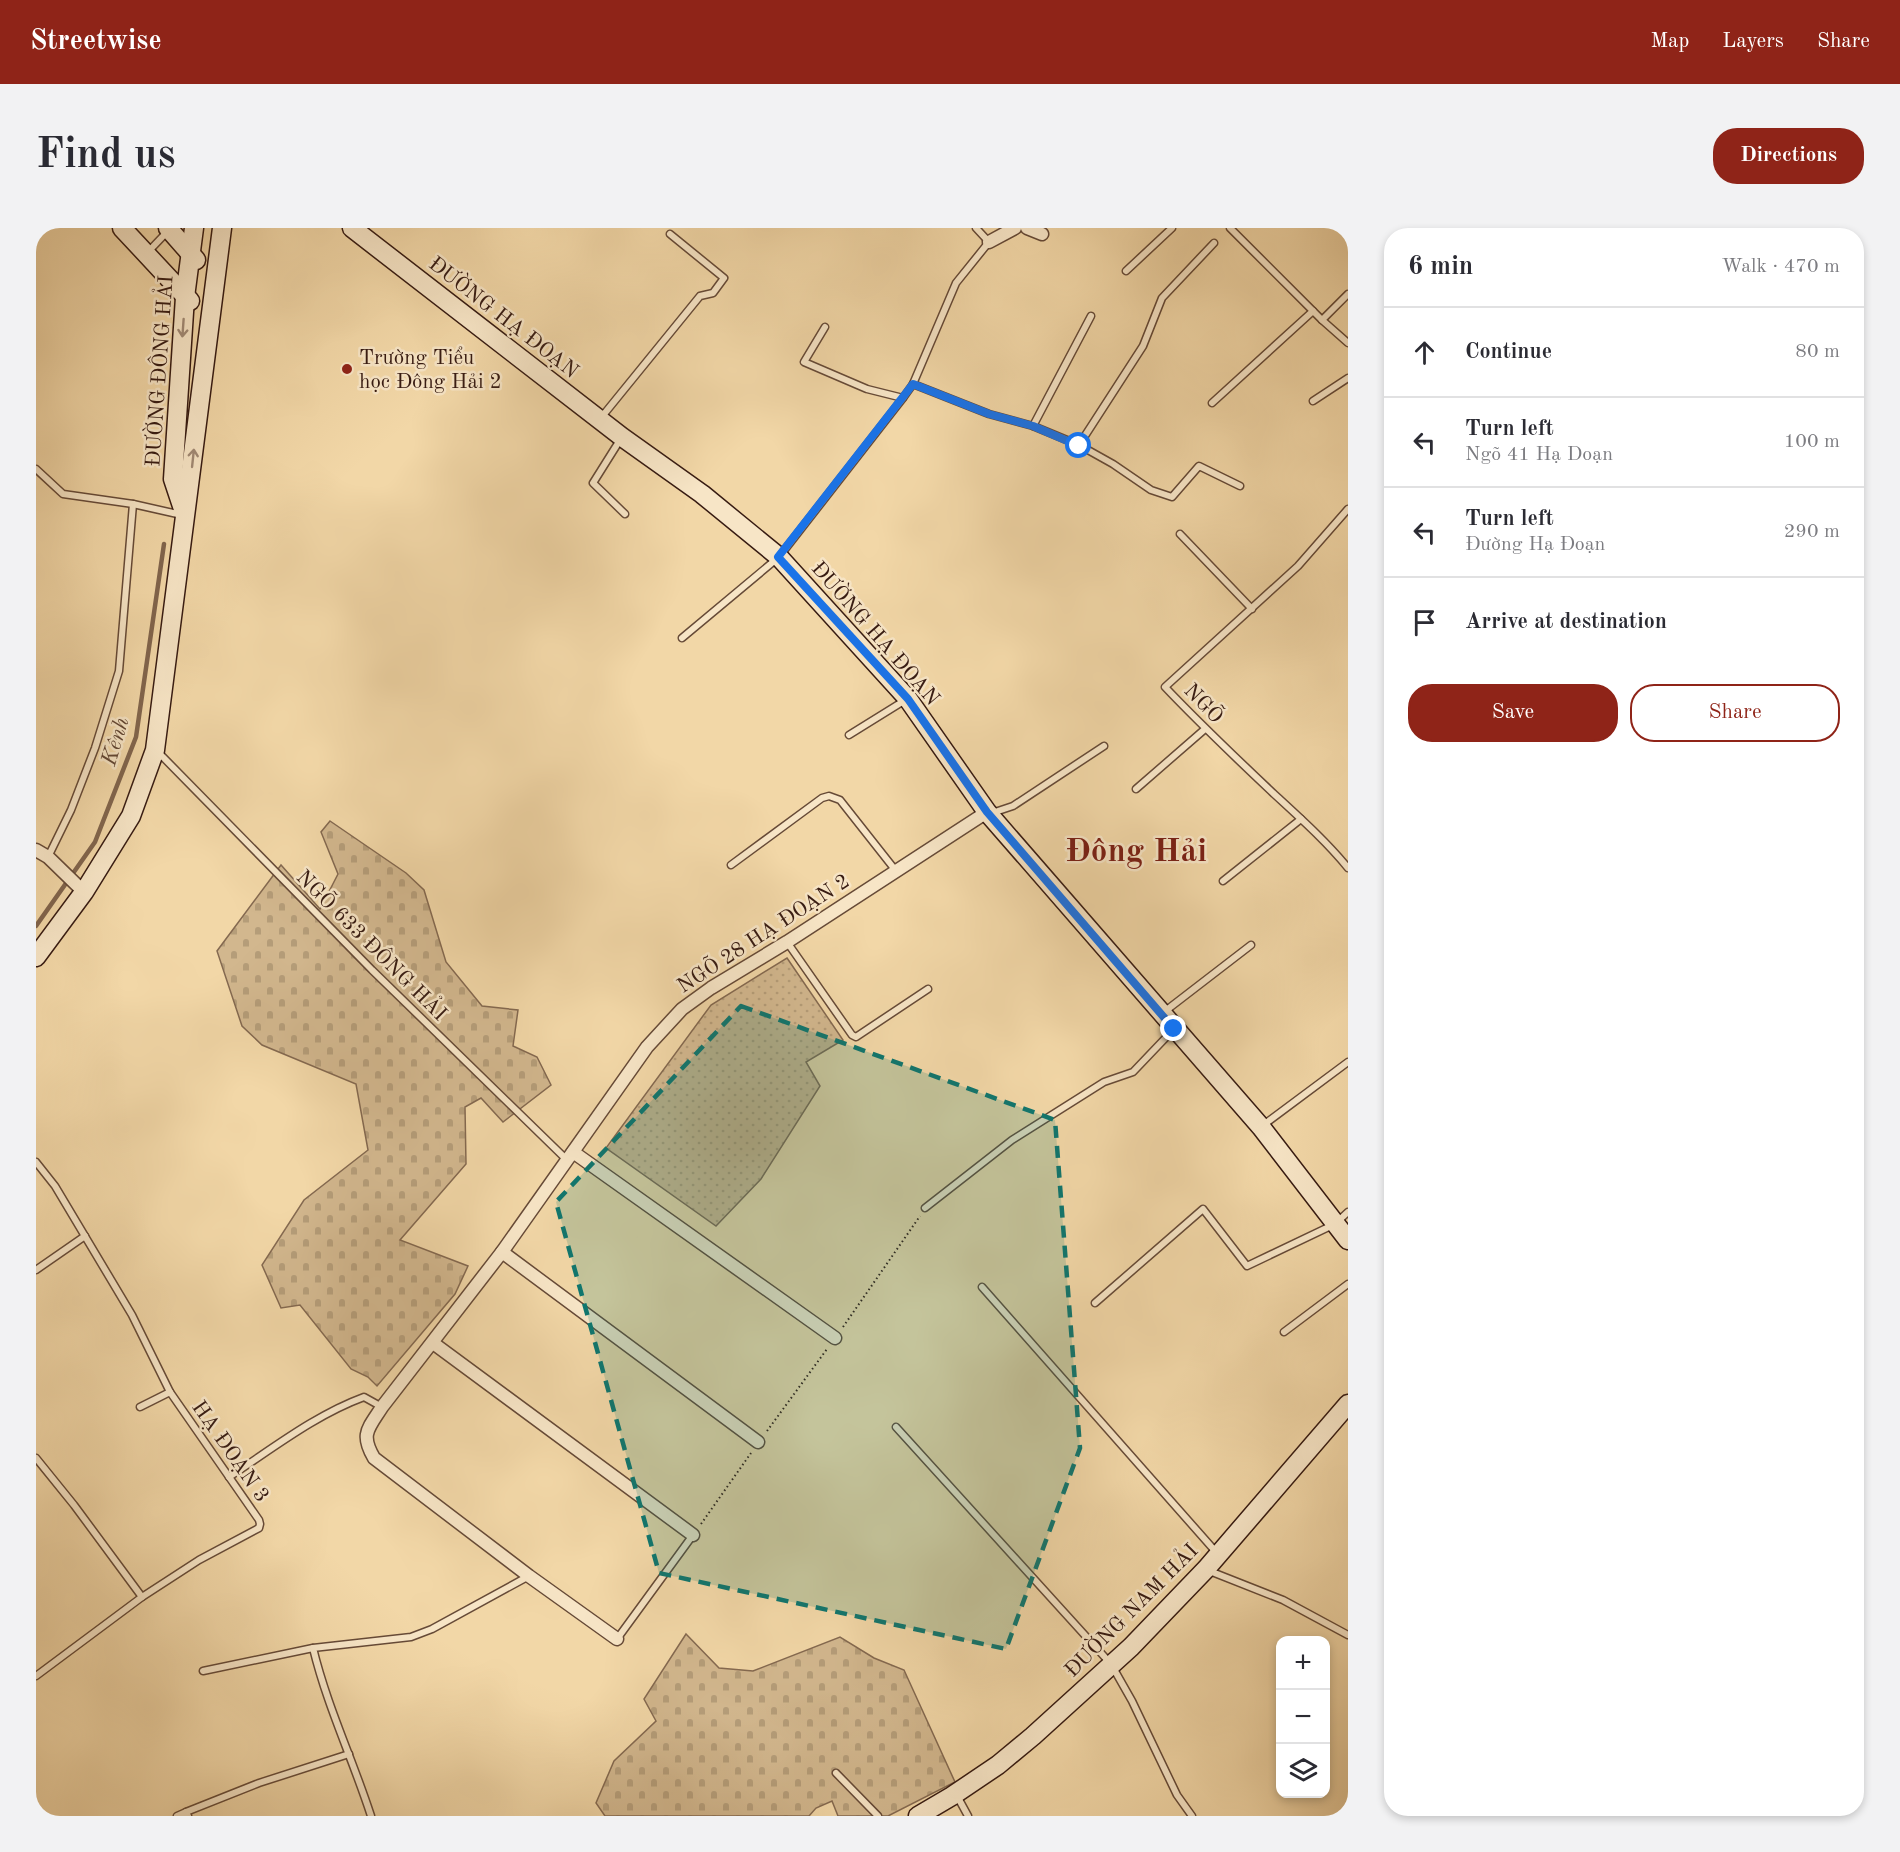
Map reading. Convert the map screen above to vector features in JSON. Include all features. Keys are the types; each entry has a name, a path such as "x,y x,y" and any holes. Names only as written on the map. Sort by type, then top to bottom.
{"main road":[{"path":"122,228 191,303 210,313"},
{"name":"ĐƯỜNG ĐÔNG HẢI","path":"186,516 173,479 185,297 194,228"},
{"name":"ĐƯỜNG ĐÔNG HẢI","path":"36,957 80,888 131,816 155,750 222,228"},
{"name":"ĐƯỜNG HẠ ĐOẠN","path":"352,228 599,419 702,494 778,557 908,699 987,812 1341,1218 1348,1240"},
{"path":"168,229 215,277"},
{"name":"ĐƯỜNG NAM HẢI","path":"918,1816 956,1794 998,1765 1131,1647 1219,1555 1348,1404"}],"street":[{"path":"989,242 1015,228"},
{"path":"1027,228 1042,234"},
{"name":"NGÕ 28 HẠ ĐOẠN 2","path":"529,1576 374,1458 366,1444 365,1433 382,1407 502,1252 647,1047 682,1008 987,812"},
{"path":"36,850 48,857 80,888"},
{"path":"571,1156 835,1338"},
{"path":"502,1252 758,1442"},
{"path":"433,1343 693,1535"},
{"path":"529,1576 617,1639"}],"lane":[{"path":"682,638 778,557 903,398 913,384 956,283 989,242 976,228"},
{"path":"1126,271 1172,228"},
{"path":"1230,228 1348,343"},
{"path":"146,254 168,229"},
{"path":"599,419 700,296 713,293 724,278 670,234"},
{"path":"1079,446 1143,346 1162,298 1214,243"},
{"path":"1322,320 1348,294"},
{"path":"1212,403 1313,311"},
{"path":"1033,426 1091,316"},
{"path":"825,327 804,362 867,389 903,398"},
{"path":"1313,401 1348,378"},
{"path":"913,384 989,414 1033,426 1079,446 1113,464 1151,490 1172,497 1199,466 1240,486"},
{"path":"622,436 592,483 625,513"},
{"path":"36,469 63,494 134,504 186,516"},
{"path":"48,857 95,748 118,671 134,504"},
{"name":"NGÕ","path":"1348,509 1298,566 1165,687 1348,868"},
{"path":"1180,534 1252,609"},
{"path":"849,735 908,699"},
{"path":"1136,789 1205,729"},
{"path":"987,812 994,813 1013,806 1104,746"},
{"name":"NGÕ 633 ĐÔNG HẢI","path":"155,750 372,970 571,1156"},
{"path":"731,865 822,798 829,796 840,800 896,871"},
{"path":"1223,881 1301,819"},
{"path":"787,942 852,1035 856,1037 928,988"},
{"path":"1162,1014 1251,945"},
{"path":"925,1208 1012,1140 1104,1082 1133,1072 1174,1029"},
{"path":"1261,1126 1348,1062"},
{"name":"HẠ ĐOẠN 3","path":"36,1162 55,1186 132,1315 170,1392 261,1524 258,1528 199,1560 142,1597 36,1676"},
{"path":"1095,1303 1203,1209 1247,1266 1341,1218"},
{"path":"36,1270 85,1236"},
{"path":"1284,1332 1348,1284"},
{"path":"982,1287 1219,1555"},
{"path":"140,1407 170,1392"},
{"path":"229,1477 308,1426 355,1400 364,1397 382,1407"},
{"path":"896,1427 1111,1664 1132,1701 1177,1795 1192,1816"},
{"path":"36,1458 142,1597"},
{"path":"617,1639 693,1535"},
{"path":"1206,1569 1283,1600 1348,1635"},
{"path":"203,1671 313,1648 411,1637 432,1629 529,1576"},
{"path":"313,1648 319,1672 371,1816"},
{"path":"177,1816 187,1814 269,1779 349,1754"},
{"path":"836,1773 878,1816"},
{"path":"956,1794 968,1816"}],"path":[{"path":"693,1535 835,1338 925,1208"}],"highlighted area":[{"path":"741,1006 1055,1120 1080,1448 1006,1649 659,1573 556,1202"}],"green space":[{"path":"330,821 406,873 424,890 446,962 482,1006 518,1010 513,1046 537,1057 551,1085 503,1122 481,1098 465,1107 466,1164 400,1240 468,1266 455,1294 377,1386 368,1377 351,1369 300,1305 281,1308 262,1265 304,1200 368,1150 356,1084 262,1045 242,1026 217,951 281,865 320,909 338,874 321,832"},
{"path":"787,958 843,1040 806,1062 820,1086 761,1179 716,1226 606,1148 711,1005"},
{"path":"686,1634 719,1668 753,1671 840,1637 874,1658 904,1670 955,1782 888,1816 838,1816 832,1801 816,1808 809,1816 605,1816 596,1803 614,1761 656,1721 644,1699"}],"waterway":[{"name":"Kênh","path":"36,926 95,842 136,737 164,544"}],"place":[{"name":"Trường Tiểu học Đông Hải 2","path":"347,369"}],"district":[{"name":"Đông Hải","path":"1136,849"}],"route":[{"path":"1079,446 1033,426 989,414 913,384 778,557 908,699 987,812 1174,1029"}]}
